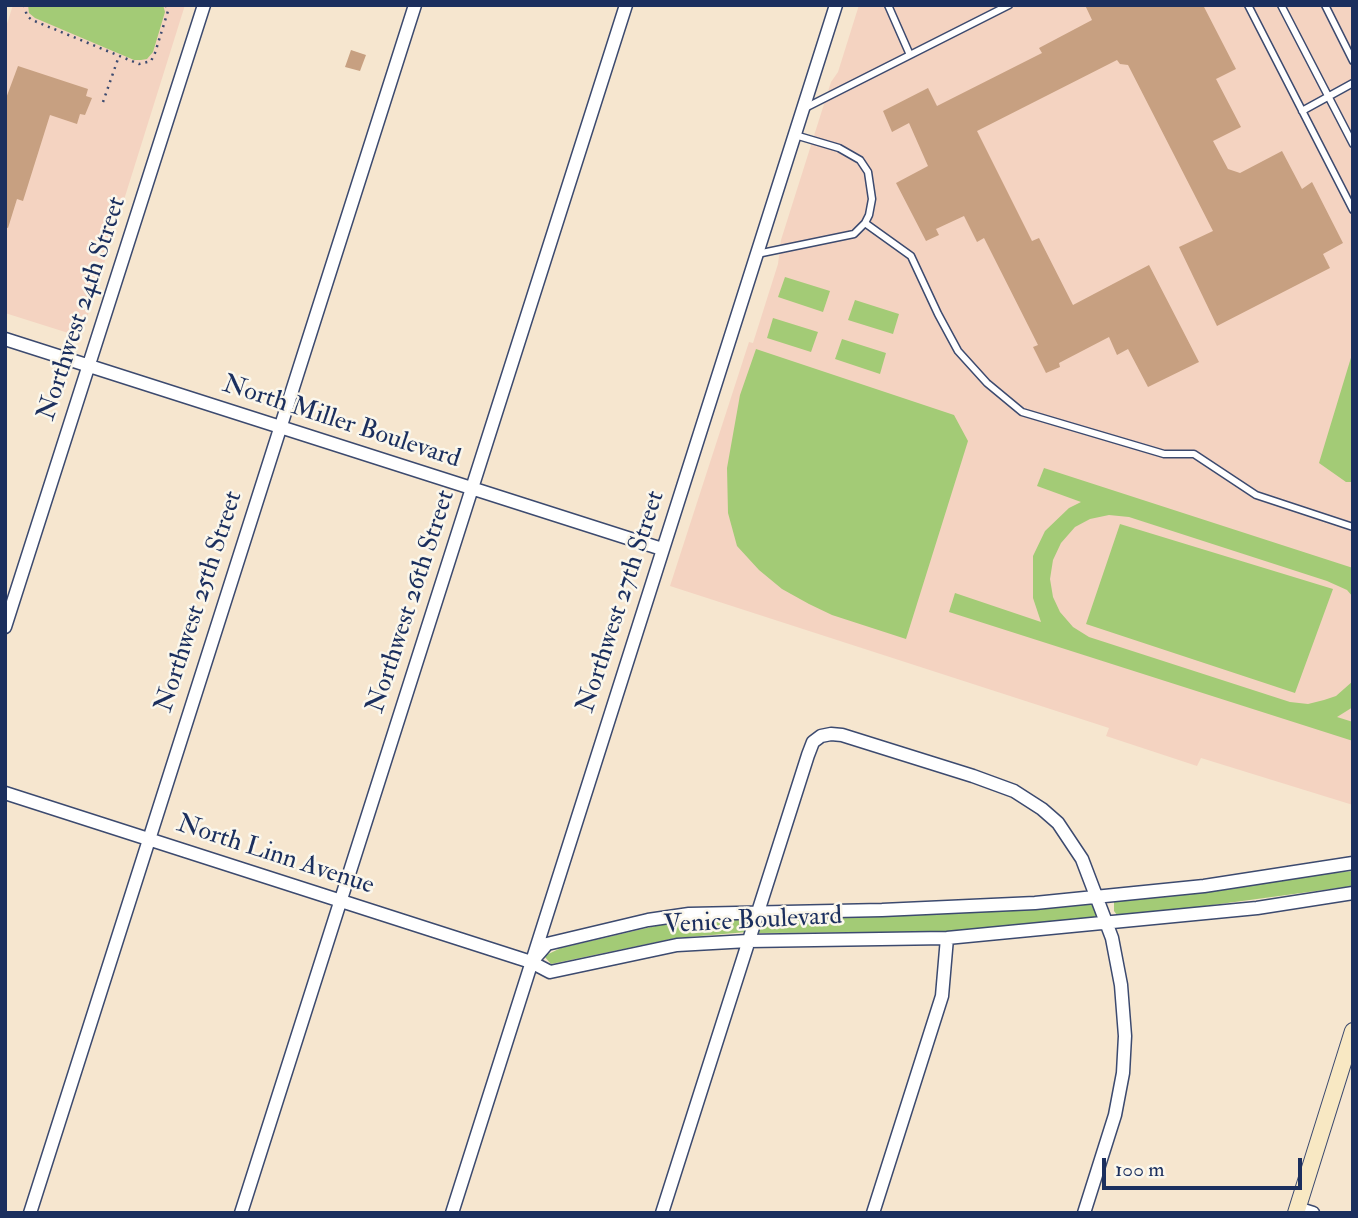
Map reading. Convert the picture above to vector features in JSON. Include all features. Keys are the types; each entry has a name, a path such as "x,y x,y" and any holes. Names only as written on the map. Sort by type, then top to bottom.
{"street":[{"name":"Northwest 24th Street","path":"5,627 204,5"},
{"name":"Northwest 25th Street","path":"30,1213 415,5"},
{"name":"Northwest 26th Street","path":"241,1213 626,5"},
{"name":"Northwest 27th Street","path":"452,1213 836,5"},
{"name":"North Miller Boulevard","path":"5,338 663,549"},
{"path":"662,1213 808,755 813,742 821,736 831,734 842,735 1014,791 1042,809 1065,832 1083,859 1107,924 1121,985 1125,1050 1115,1115 1084,1213"},
{"name":"North Linn Avenue","path":"5,793 531,962"},
{"name":"Venice Boulevard","path":"1353,863 1204,886 1035,902 882,910 689,914 648,920 547,944 531,962 550,972 677,945 748,941 947,938 1256,908 1353,893"},
{"path":"873,1213 942,996 947,938"},
{"path":"1302,1211 1353,1031"}],"lane":[{"path":"888,5 910,55"},
{"path":"803,109 1009,5"},
{"path":"1248,5 1353,210"},
{"path":"1281,5 1353,144"},
{"path":"1325,5 1353,61"},
{"path":"1302,111 1353,83"},
{"path":"757,254 842,238 854,234 865,223 872,199 869,172 860,160 839,148 795,135"},
{"path":"865,223 911,256 958,351 987,383 1022,412 1164,454 1194,454 1256,495 1353,527"}],"path":[{"path":"24,5 27,16 32,20 139,64 151,61 168,11 166,5"},
{"path":"103,102 119,56"}],"shaded area":[{"path":"13,5 185,5 81,337 5,313 5,30"},
{"path":"859,5 1353,5 1353,805 1201,758 1197,766 1106,736 1109,728 670,586 749,342 753,343 778,264 781,240 831,82 838,72"}],"green space":[{"path":"28,5 163,5 165,12 153,52 147,59 134,60 35,18 29,13"},
{"path":"785,277 830,291 823,312 778,297"},
{"path":"855,300 899,314 893,334 848,320"},
{"path":"773,318 818,332 811,352 767,338"},
{"path":"842,339 886,353 880,374 835,359"},
{"path":"756,349 954,415 968,441 906,639 832,615 809,604 782,589 759,570 737,546 728,513 727,468 740,395"},
{"path":"1353,351 1353,482 1346,482 1319,463"},
{"path":"1044,468 1353,568 1353,597 1347,590 1327,581 1129,517 1109,515 1090,519 1075,527 1061,543 1053,560 1050,579 1053,597 1060,612 1073,627 1089,637 1290,702 1308,704 1336,696 1353,681 1353,707 1337,717 1353,722 1353,741 949,612 955,593 1041,622 1033,598 1033,556 1045,531 1069,508 1081,502 1037,486"},
{"path":"1120,524 1333,589 1295,693 1086,624"},
{"path":"1353,871 1353,886 1124,917 1114,911 1114,902 1119,896"},
{"path":"1094,903 1098,917 948,932 758,933 762,922 771,917"},
{"path":"752,918 747,932 676,938 551,964 544,956 561,948 664,924"}],"building":[{"path":"1085,5 1203,5 1236,69 1216,79 1241,127 1213,141 1228,169 1240,173 1282,151 1302,189 1312,182 1343,243 1323,254 1330,268 1217,326 1179,247 1213,231 1128,65 1120,64 1117,60 977,131 1032,241 1039,238 1073,305 1149,265 1199,362 1148,387 1128,349 1117,355 1109,337 1059,363 1060,367 1046,373 1033,347 1038,345 984,238 977,242 964,216 936,229 939,235 926,241 896,183 928,166 909,123 892,132 883,111 928,88 937,106 1042,53 1039,48 1092,20"},
{"path":"351,50 366,55 360,71 345,67"},
{"path":"18,66 88,89 86,96 92,98 85,115 80,114 77,124 50,115 23,201 17,199 8,228 5,227 5,101"}]}
